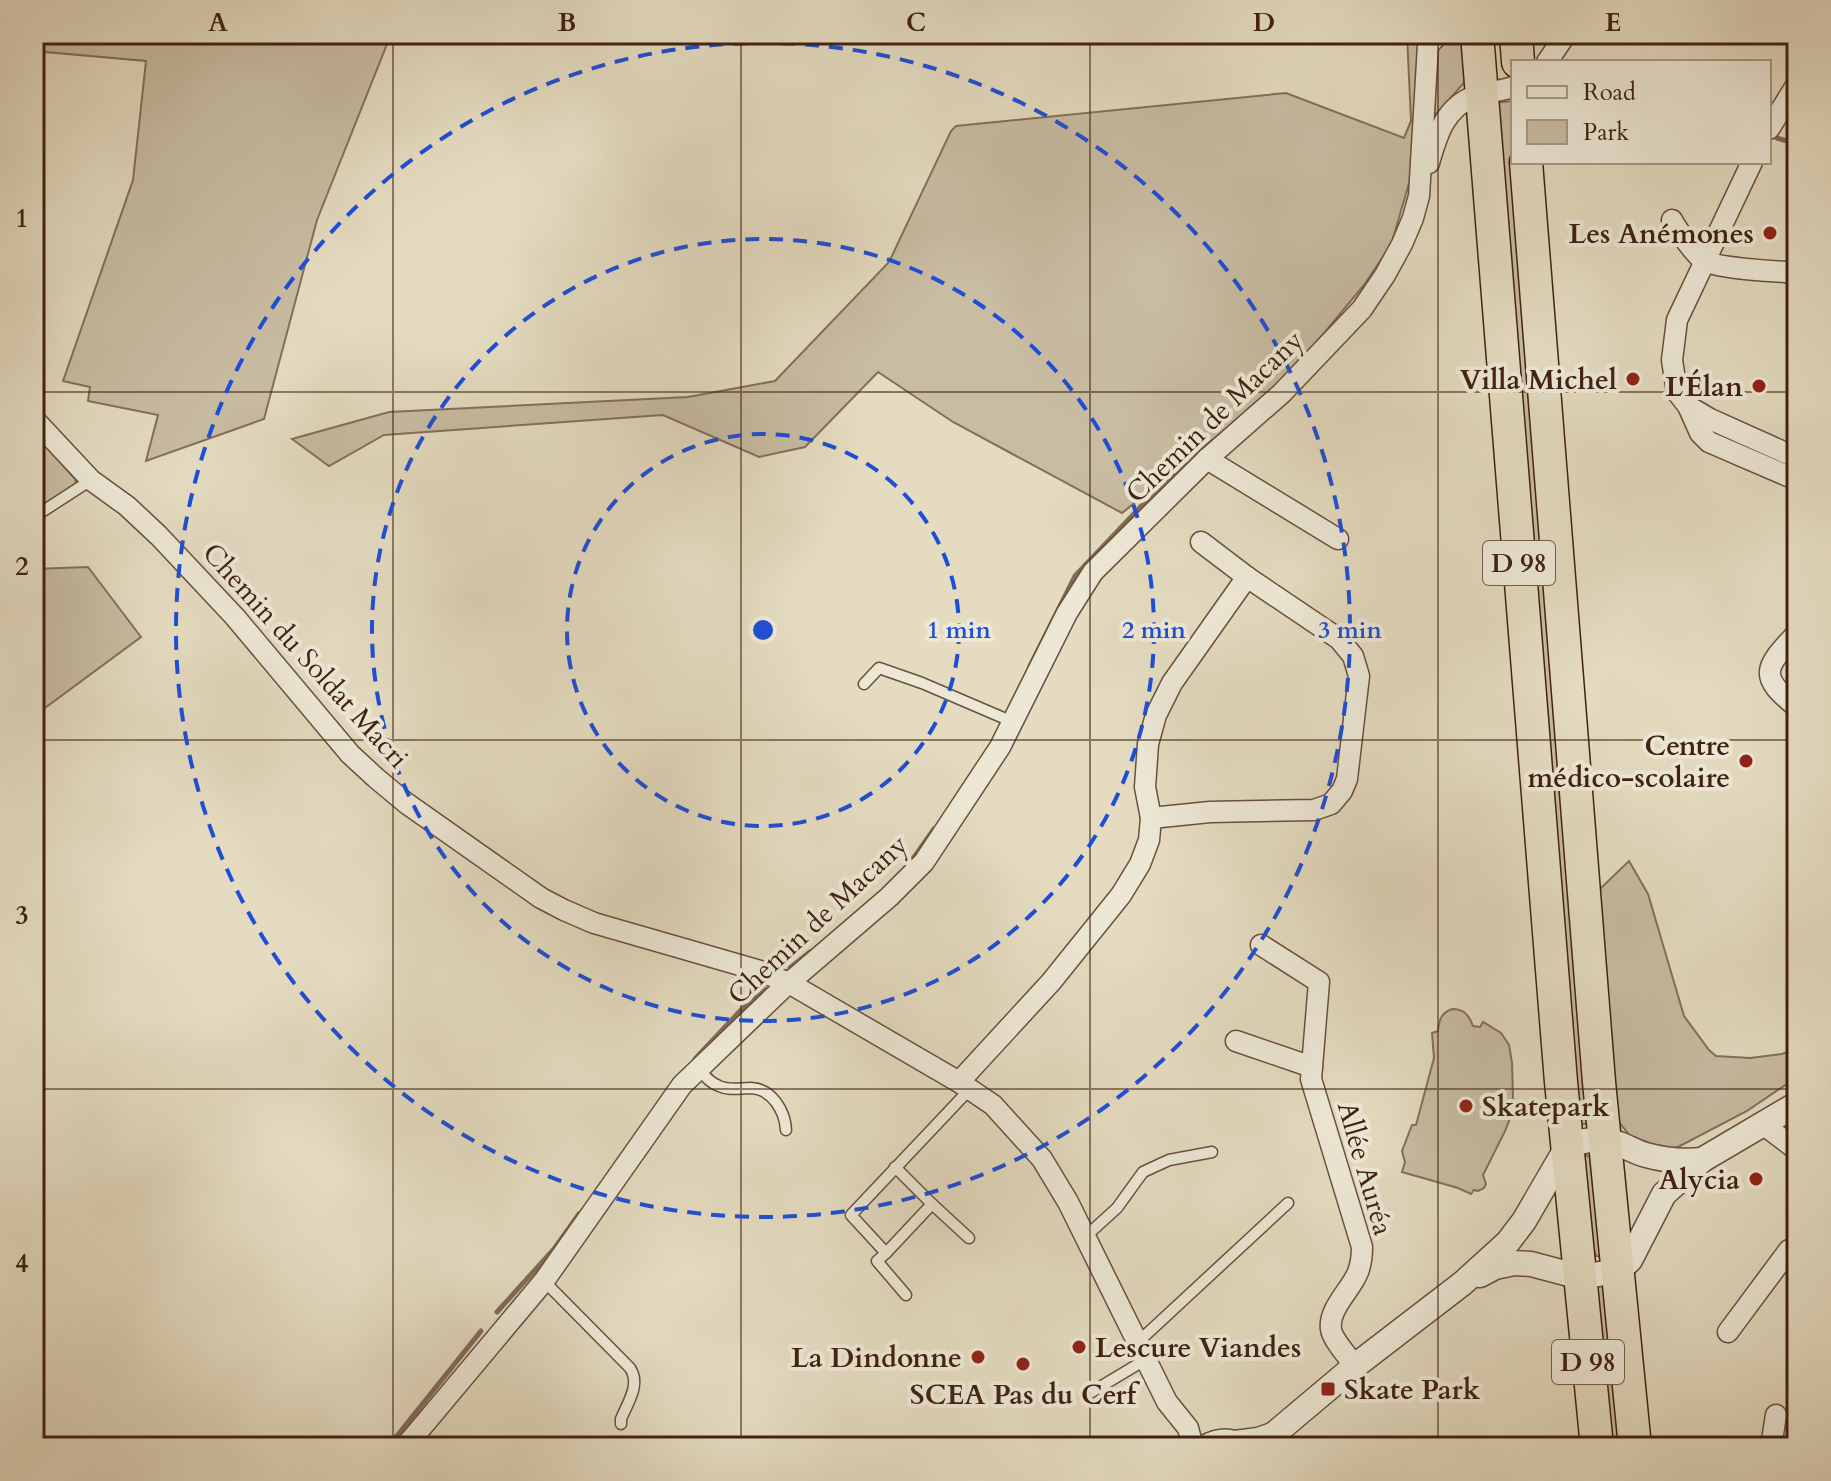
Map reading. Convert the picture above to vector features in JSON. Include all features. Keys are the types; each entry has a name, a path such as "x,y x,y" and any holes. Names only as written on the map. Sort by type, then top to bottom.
{"highway":[{"name":"D 98","path":"1477,34 1498,91 1567,1147 1597,1447"},
{"path":"1516,34 1518,60"},
{"name":"D 98","path":"1526,164 1605,1140 1635,1447"}],"street":[{"name":"Chemin de Macany","path":"1419,196 1428,45 1439,34"},
{"path":"1548,60 1566,34"},
{"path":"1771,126 1797,84"},
{"name":"Chemin de Macany","path":"405,1447 544,1281 682,1085 789,983 889,897 924,862 1000,747 1067,613 1093,572 1207,459 1282,393 1362,309 1402,244 1446,116 1463,102 1498,91"},
{"path":"1751,164 1677,320 1672,360 1677,392 1688,406 1700,433 1709,442 1797,480"},
{"path":"1672,220 1704,261 1797,273"},
{"path":"1688,406 1797,458"},
{"name":"Chemin du Soldat Macri","path":"34,419 91,480 127,506 159,536 235,617 350,754 406,803 541,898 564,910 594,923 757,970 789,983 965,1085 993,1105 1042,1159 1068,1202 1112,1301 1190,1438 1226,1444"},
{"path":"1207,459 1338,539"},
{"path":"1151,818 1210,812 1314,810 1331,804 1347,779 1359,676 1353,656 1339,639 1201,542"},
{"path":"965,1085 1121,895 1140,864 1149,840 1151,818 1145,787 1148,744 1156,715 1172,683 1247,577"},
{"path":"1797,633 1769,668 1770,680 1797,707"},
{"name":"Allée Auréa","path":"1261,945 1319,982 1311,1079 1362,1247 1357,1273 1333,1314 1330,1330 1355,1366"},
{"path":"1236,1041 1312,1067"},
{"path":"1463,1283 1495,1267 1514,1263 1531,1264 1580,1277 1618,1271 1630,1260 1664,1194 1702,1160 1797,1104"},
{"path":"1764,1125 1797,1150"},
{"path":"1226,1444 1270,1441 1355,1366 1463,1283 1508,1242 1524,1221 1567,1147 1575,1143 1605,1140 1634,1152 1661,1158 1702,1160"},
{"path":"1728,1332 1789,1250 1795,1254 1797,1252"},
{"path":"1771,1447 1776,1415"}],"lane":[{"path":"34,517 91,480"},
{"path":"864,684 879,668 1013,722"},
{"path":"699,1069 710,1082 721,1088 754,1088 767,1094 777,1102 786,1130"},
{"path":"886,1253 851,1215 965,1085"},
{"path":"1085,1237 1117,1208 1143,1172 1169,1160 1212,1152"},
{"path":"895,1167 969,1238"},
{"path":"1085,1396 1141,1351 1288,1203"},
{"path":"906,1295 877,1261 932,1204"},
{"path":"544,1281 635,1376 635,1385 621,1424"}],"green space":[{"path":"34,34 391,34 317,220 264,419 146,461 158,415 88,401 90,387 63,381 133,180 146,61 34,51"},
{"path":"1407,34 1469,34 1472,74 1437,113 1417,123 1410,180 1391,245 1364,285 1311,349 1263,399 1122,513 953,422 878,372 805,447 759,457 663,415 384,435 329,466 292,439 389,412 688,397 775,381 889,262 956,126 1286,93 1404,138 1411,121"},
{"path":"1511,101 1511,164 1595,1123 1573,1125 1492,103"},
{"path":"34,433 76,480 75,485 34,511"},
{"path":"88,567 141,637 34,716 34,569"},
{"path":"1629,861 1648,894 1684,1016 1709,1050 1716,1056 1750,1058 1782,1054 1797,1048 1797,1077 1747,1111 1678,1147 1664,1149 1635,1142 1619,1122 1613,1082 1600,889"},
{"name":"Skatepark","path":"1452,1009 1466,1013 1473,1026 1480,1027 1483,1022 1501,1033 1509,1045 1512,1063 1511,1116 1483,1175 1484,1188 1471,1194 1402,1172 1405,1162 1402,1151 1412,1125 1416,1125 1434,1058 1432,1033 1438,1031 1441,1017"},
{"path":"1583,1154 1590,1157 1598,1232 1607,1246 1601,1257 1596,1256 1593,1247"},
{"path":"1611,1284 1627,1447 1605,1447 1588,1287"}],"waterway":[{"path":"1777,138 1797,144"},
{"path":"1030,666 1075,576 1149,498 1187,465"},
{"path":"910,863 934,829"},
{"path":"790,968 810,952"},
{"path":"695,1059 765,989"},
{"path":"497,1312 554,1249 579,1214"},
{"path":"388,1447 481,1331"}],"place":[{"name":"Les Anémones","path":"1770,233"},
{"name":"Villa Michel","path":"1633,379"},
{"name":"L'Élan","path":"1759,386"},
{"name":"Centre médico-scolaire","path":"1746,761"},
{"name":"Skatepark","path":"1466,1106"},
{"name":"Alycia","path":"1756,1179"},
{"name":"Lescure Viandes","path":"1079,1347"},
{"name":"La Dindonne","path":"978,1357"},
{"name":"SCEA Pas du Cerf","path":"1023,1364"},
{"name":"Skate Park","path":"1328,1389"}]}
